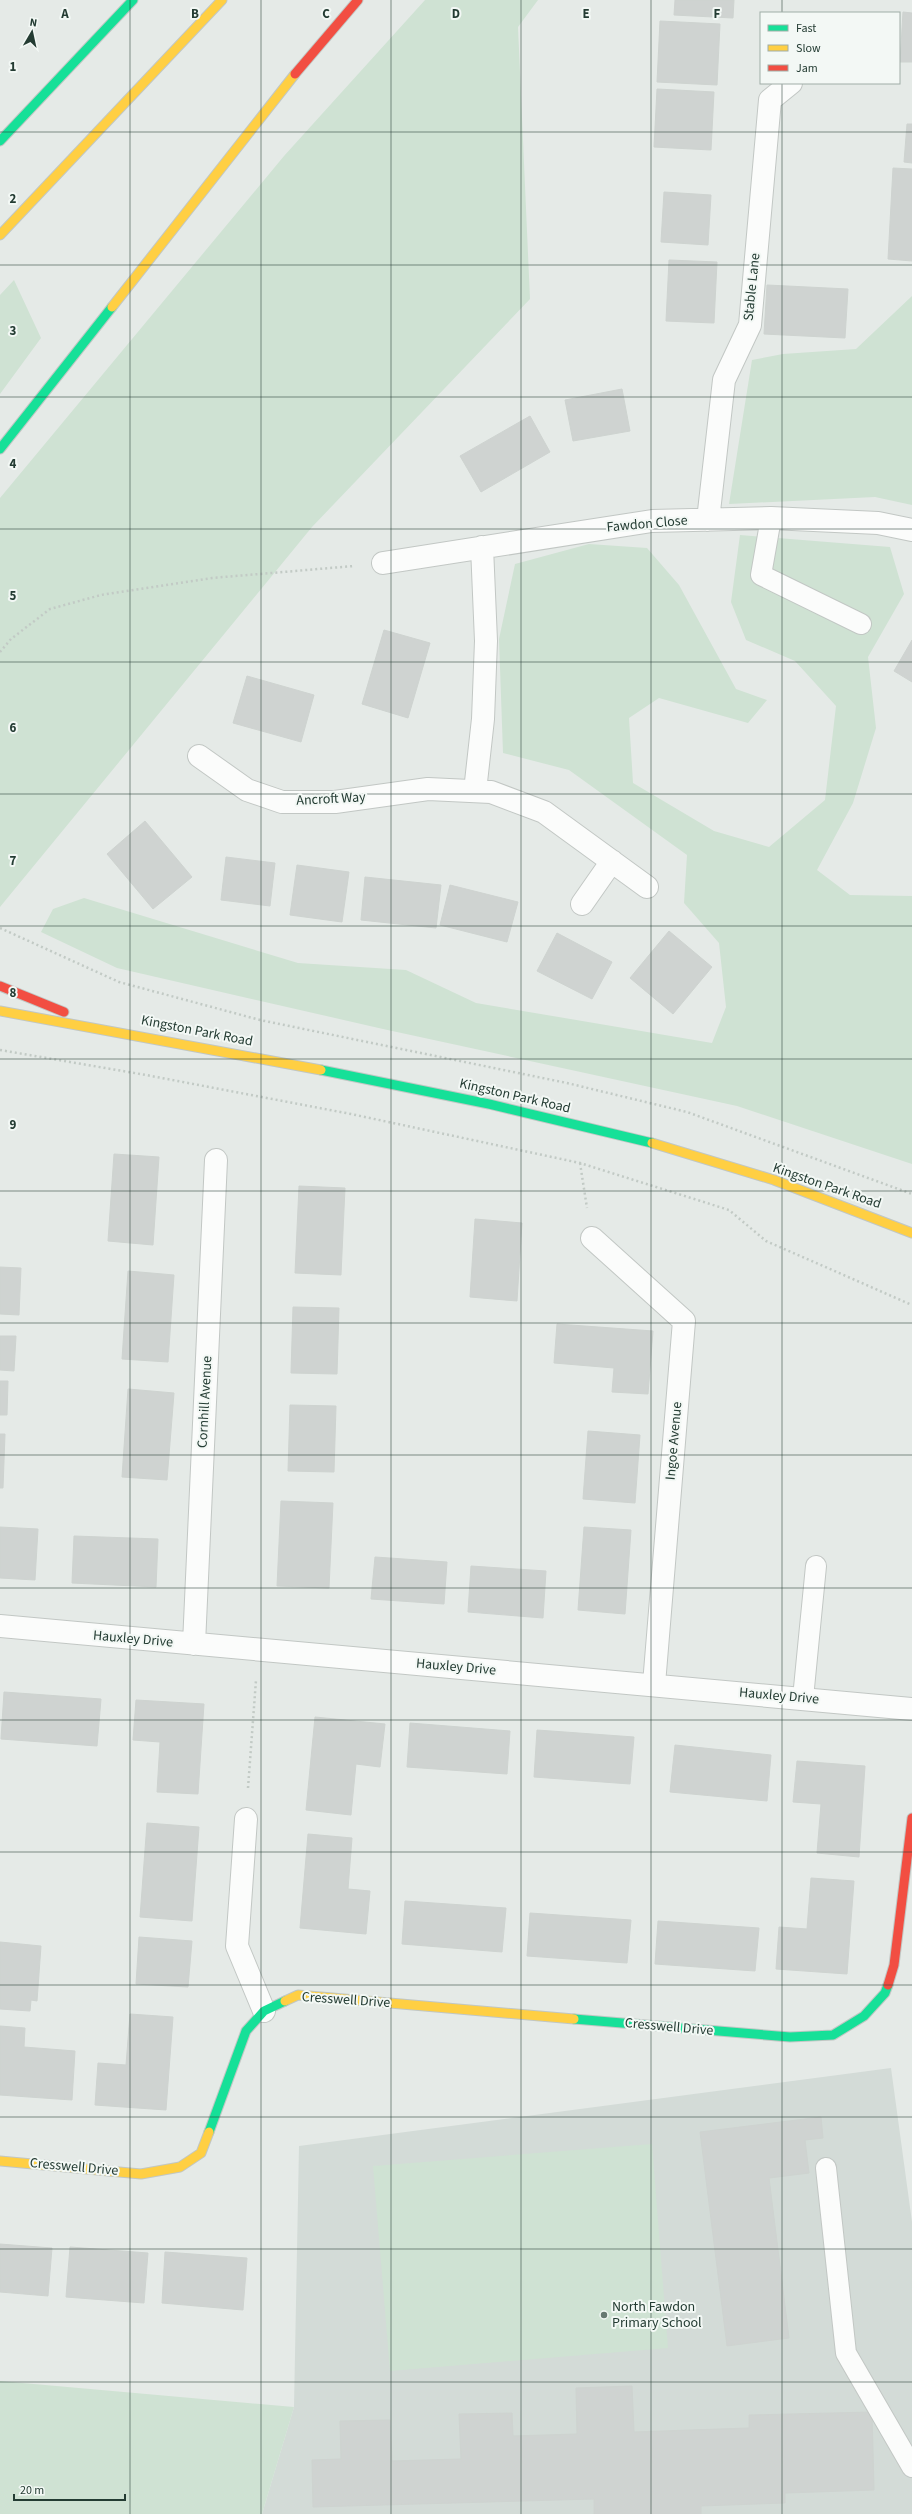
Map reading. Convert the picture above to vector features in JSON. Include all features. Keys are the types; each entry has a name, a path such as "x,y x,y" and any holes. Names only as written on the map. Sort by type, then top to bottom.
{"main road":[{"path":"0,141 133,0"},
{"path":"0,234 222,0"},
{"path":"0,449 314,50 358,0"},
{"name":"Kingston Park Road","path":"0,986 101,1027"},
{"name":"Kingston Park Road","path":"0,1011 101,1027 474,1100 682,1150 871,1215 912,1233"},
{"name":"Cresswell Drive","path":"0,2161 141,2174 180,2168 201,2153 246,2031 264,2011 298,1995 790,2037 833,2035 864,2016 885,1993 894,1965 912,1818"}],"street":[{"name":"Stable Lane","path":"708,520 724,380 750,325 770,100 790,84"},
{"name":"Fawdon Close","path":"383,563 652,521 771,518 878,523 912,530"},
{"path":"475,791 483,719 486,641 482,547"},
{"name":"Ancroft Way","path":"199,756 248,790 282,802 335,802 428,790 491,792 544,812 647,886"},
{"path":"582,904 612,861"},
{"name":"Cornhill Avenue","path":"194,1644 216,1160"},
{"name":"Ingoe Avenue","path":"592,1238 684,1321 654,1684"},
{"name":"Hauxley Drive","path":"0,1626 654,1684 912,1709"},
{"path":"246,1819 238,1946 264,2011"}],"lane":[{"path":"771,518 761,575 861,624"},
{"path":"803,1698 816,1566"},
{"path":"826,2168 846,2353 912,2467"}],"path":[{"path":"0,652 11,639 50,609 101,595 212,578 383,563"},
{"path":"0,928 118,982 260,1020 567,1083 687,1112 912,1194"},
{"path":"0,1050 146,1075 335,1112 580,1163 730,1210 766,1241 912,1305"},
{"path":"580,1163 592,1238"},
{"path":"246,1819 258,1649"}],"shaded area":[{"name":"North Fawdon Primary School","path":"891,2068 912,2222 912,2514 262,2514 294,2407 299,2146"}],"green space":[{"path":"425,0 538,0 518,27 530,299 312,527 0,907 0,498 284,156"},
{"path":"14,280 41,338 0,394 0,295"},
{"path":"912,296 912,505 875,497 729,504 752,360 783,354 856,349"},
{"path":"740,535 890,547 904,594 868,657 876,728 853,803 817,870 850,895 912,896 912,1164 737,1106 383,1029 117,968 41,932 53,909 84,898 298,963 406,970 476,1003 712,1043 726,1007 719,943 684,903 687,855 569,770 503,753 499,639 515,564 589,544 647,548 679,585 736,689 767,700 748,723 659,698 629,718 633,783 714,831 769,847 825,800 836,706 795,661 746,640 731,602"},
{"path":"652,2144 668,2348 390,2371 373,2166"},
{"path":"0,2381 294,2407 262,2514 0,2514"}],"building":[{"path":"675,0 734,0 733,18 674,15"},
{"path":"903,12 912,13 912,62 900,62"},
{"path":"660,21 720,24 717,85 657,82"},
{"path":"657,89 714,92 711,150 654,147"},
{"path":"907,124 912,124 912,163 904,162"},
{"path":"893,168 912,169 912,261 888,259"},
{"path":"664,192 711,195 708,245 661,242"},
{"path":"669,260 717,262 714,323 666,321"},
{"path":"767,285 848,289 845,338 764,334"},
{"path":"622,389 630,431 573,441 565,400"},
{"path":"530,416 550,452 481,492 460,456"},
{"path":"384,630 430,643 408,718 362,704"},
{"path":"912,640 912,682 894,671"},
{"path":"247,676 314,695 301,742 233,723"},
{"path":"145,821 192,877 153,909 107,854"},
{"path":"226,857 275,863 270,906 221,900"},
{"path":"297,865 349,872 342,922 290,915"},
{"path":"365,877 441,885 436,928 361,920"},
{"path":"450,885 518,902 507,942 440,925"},
{"path":"669,931 712,967 673,1014 630,978"},
{"path":"557,933 612,962 592,999 537,971"},
{"path":"114,1154 159,1157 153,1245 108,1241"},
{"path":"299,1186 345,1188 341,1275 295,1273"},
{"path":"475,1219 522,1223 517,1301 470,1297"},
{"path":"0,1267 21,1268 19,1315 0,1314"},
{"path":"128,1271 174,1275 168,1362 122,1359"},
{"path":"293,1307 339,1308 337,1374 291,1373"},
{"path":"557,1324 653,1331 648,1394 612,1392 614,1368 554,1363"},
{"path":"0,1336 16,1336 14,1371 0,1370"},
{"path":"0,1381 8,1381 7,1415 0,1415"},
{"path":"128,1389 174,1393 167,1480 122,1477"},
{"path":"290,1405 336,1406 334,1472 288,1471"},
{"path":"588,1431 640,1435 635,1503 583,1499"},
{"path":"0,1434 5,1434 3,1488 0,1488"},
{"path":"281,1501 333,1503 329,1588 277,1586"},
{"path":"0,1527 38,1529 35,1580 0,1578"},
{"path":"584,1527 631,1530 625,1614 578,1610"},
{"path":"74,1536 158,1539 156,1587 72,1583"},
{"path":"375,1557 447,1562 444,1604 371,1599"},
{"path":"471,1566 546,1571 543,1618 468,1612"},
{"path":"4,1692 101,1699 97,1746 1,1739"},
{"path":"136,1700 204,1704 198,1794 157,1792 160,1742 133,1740"},
{"path":"315,1717 385,1724 380,1767 356,1764 351,1815 306,1810"},
{"path":"410,1723 510,1731 507,1774 407,1767"},
{"path":"537,1730 634,1737 630,1784 534,1777"},
{"path":"675,1745 771,1755 767,1801 670,1792"},
{"path":"797,1761 865,1766 859,1857 817,1853 821,1804 793,1802"},
{"path":"147,1823 199,1827 192,1921 140,1917"},
{"path":"308,1834 352,1838 348,1889 370,1891 366,1934 300,1928"},
{"path":"811,1878 854,1881 847,1974 776,1969 779,1927 807,1929"},
{"path":"405,1901 506,1908 502,1952 402,1944"},
{"path":"530,1913 631,1920 627,1963 527,1956"},
{"path":"658,1921 759,1928 755,1971 655,1964"},
{"path":"139,1937 192,1941 188,1987 136,1984"},
{"path":"0,1942 41,1946 37,2001 31,2000 30,2011 0,2009"},
{"path":"130,2014 173,2017 166,2110 95,2105 98,2063 126,2065"},
{"path":"0,2026 25,2028 24,2047 75,2051 72,2100 0,2095"},
{"path":"821,2117 823,2138 805,2140 809,2173 769,2178 789,2338 727,2346 700,2132"},
{"path":"0,2244 52,2248 48,2296 0,2292"},
{"path":"70,2247 148,2253 144,2303 66,2297"},
{"path":"165,2252 247,2258 243,2310 162,2303"},
{"path":"632,2386 634,2432 749,2428 749,2415 872,2412 874,2490 785,2493 785,2503 701,2506 701,2514 594,2514 594,2499 313,2507 312,2460 341,2459 340,2421 390,2420 392,2461 461,2459 459,2414 512,2413 513,2436 577,2434 576,2388"}],"traffic: fast":[{"path":"0,141 133,0"},
{"path":"0,449 112,307"},
{"path":"321,1070 489,1104 652,1143"},
{"path":"574,2019 790,2037 833,2035 864,2016 885,1993 888,1985"},
{"path":"209,2132 246,2031 264,2011 285,2001"}],"traffic: slow":[{"path":"0,235 222,0"},
{"path":"112,307 295,74"},
{"path":"0,1011 321,1070"},
{"path":"652,1143 774,1180 912,1233"},
{"path":"285,2001 298,1995 574,2019"},
{"path":"0,2161 141,2174 180,2167 201,2153 209,2132"}],"traffic: jam":[{"path":"295,74 358,0"},
{"path":"0,986 64,1012"},
{"path":"888,1985 894,1965 912,1818"}],"place":[{"name":"North Fawdon Primary School","path":"604,2315"}]}
